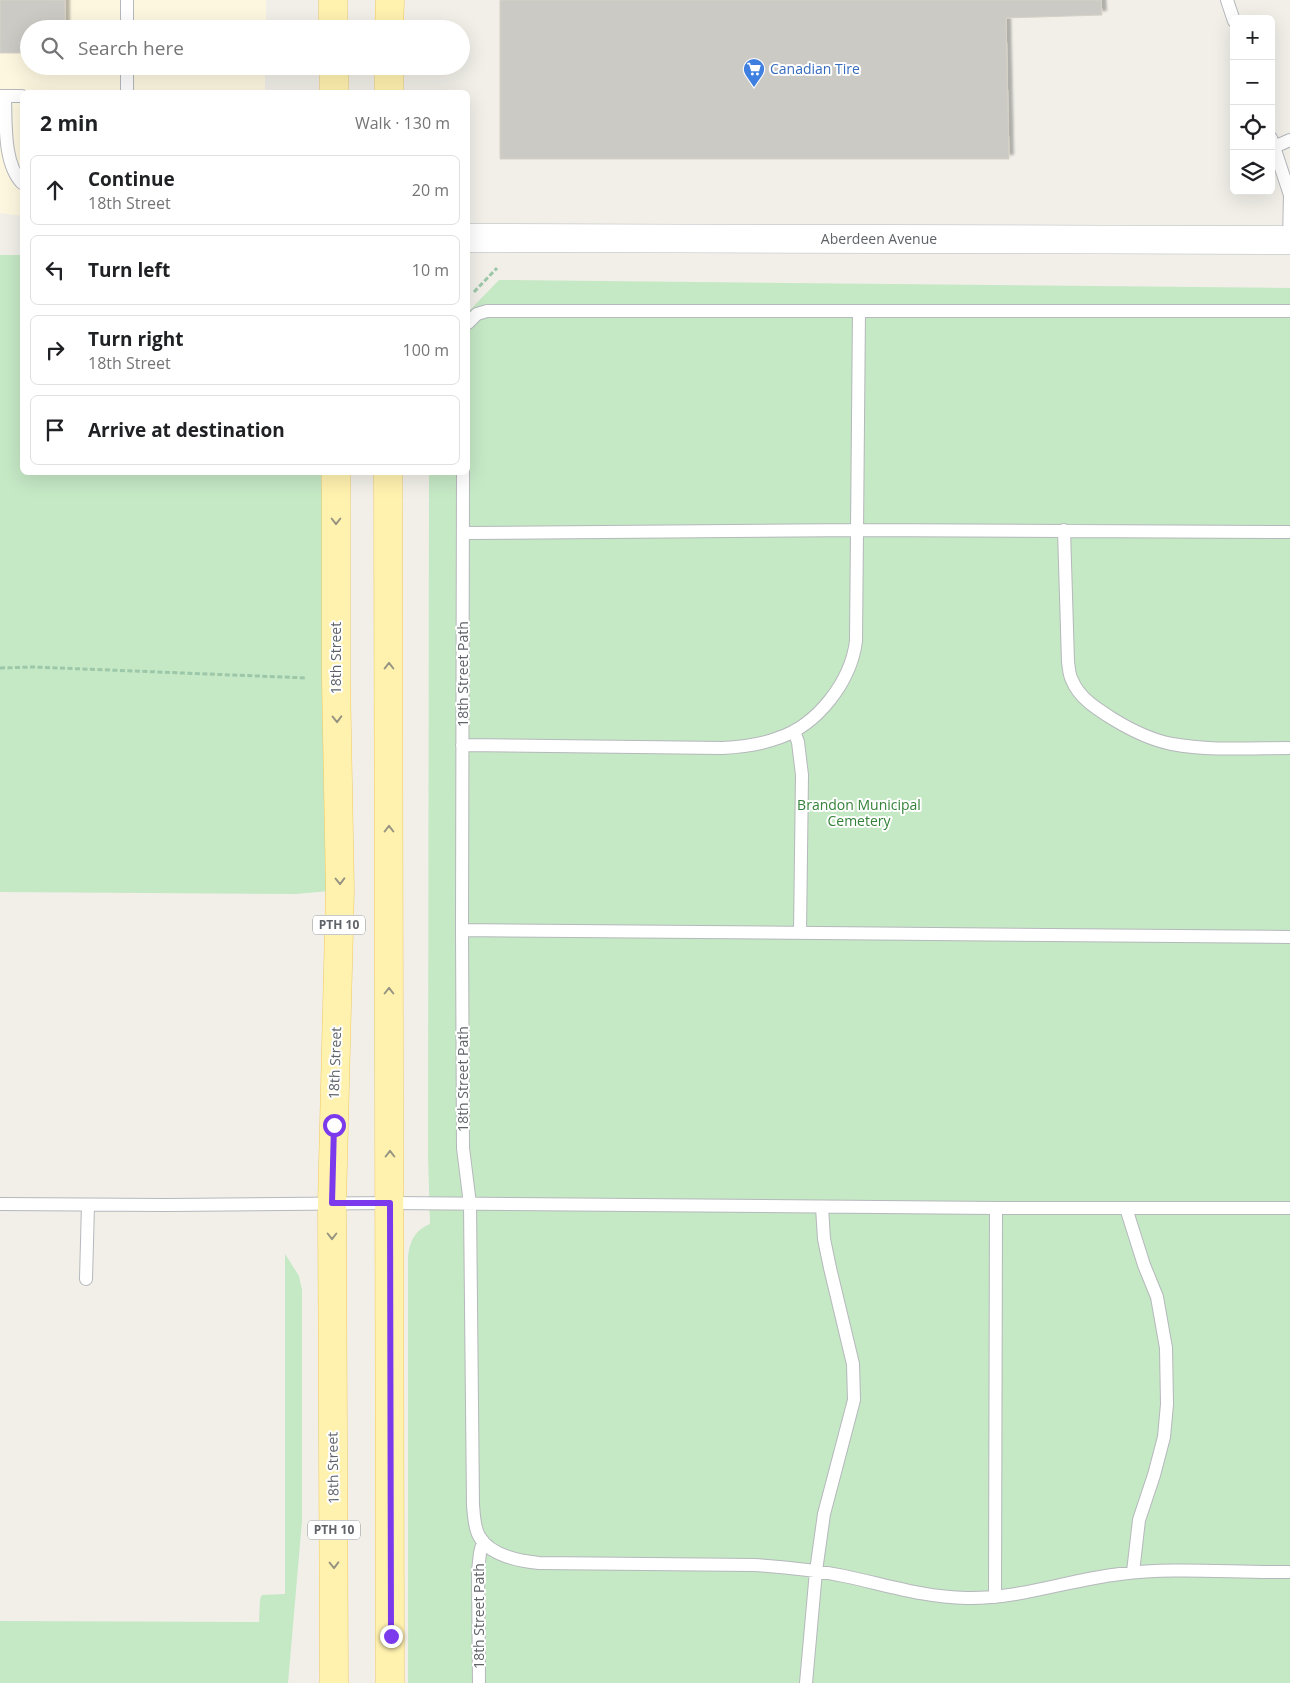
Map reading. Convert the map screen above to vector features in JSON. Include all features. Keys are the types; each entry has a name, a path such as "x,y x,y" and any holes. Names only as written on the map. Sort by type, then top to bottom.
{"main road":[{"path":"333,0 333,20"},
{"path":"389,20 390,0"},
{"path":"334,75 334,90"},
{"path":"389,75 389,90"},
{"name":"18th Street","path":"334,1683 332,1203 340,890 336,678 336,475"},
{"path":"388,475 390,1683"}],"street":[{"name":"Aberdeen Avenue","path":"470,238 1290,240"}],"lane":[{"path":"127,0 127,20"},
{"path":"1227,0 1232,15"},
{"path":"127,75 127,90"},
{"path":"20,96 2,96 6,148 20,181"},
{"path":"1275,142 1290,140"},
{"path":"1275,148 1290,196 1290,240"},
{"path":"470,320 477,314 487,311 1290,311"},
{"path":"462,745 722,748 762,743 780,738 821,710 835,694 846,676 854,657 856,641 860,311"},
{"name":"18th Street Path","path":"463,475 463,1148 470,1204 473,1505 476,1527 483,1542 478,1572 479,1683"},
{"path":"463,533 858,530 1290,532"},
{"path":"1064,530 1068,662 1072,680 1081,696 1098,710 1122,725 1146,736 1171,744 1195,747 1290,748"},
{"path":"794,730 798,742 802,775 800,932"},
{"path":"462,930 1290,937"},
{"path":"0,1204 390,1203 996,1208 1290,1208"},
{"path":"86,1279 88,1205"},
{"path":"806,1683 816,1572 824,1514 831,1482 851,1416 855,1385 854,1364 826,1248 822,1207"},
{"path":"995,1597 996,1208"},
{"path":"1126,1208 1144,1265 1157,1297 1166,1348 1167,1404 1164,1437 1139,1520 1133,1572"},
{"path":"483,1542 501,1554 514,1559 539,1563 754,1565 784,1567 844,1576 922,1595 954,1598 995,1597 1101,1576 1133,1572 1290,1572"}],"path":[{"path":"470,296 498,267"},
{"path":"0,668 34,667 290,678 336,678"}],"shaded area":[{"path":"0,0 266,0 266,20 20,20 20,75 265,75 265,90 20,90 20,216 0,213"}],"green space":[{"path":"0,255 20,255 20,475 321,475 340,890 296,894 0,892"},
{"name":"Brandon Municipal Cemetery","path":"499,280 1290,288 1290,1683 408,1683 408,1257 414,1237 420,1230 430,1224 428,1154 429,475 470,475 470,310"},
{"path":"285,1254 299,1276 302,1290 302,1521 288,1683 0,1683 0,1621 259,1622 260,1599 262,1595 285,1594"}],"building":[{"path":"0,0 65,0 65,20 20,20 20,53 0,53"},
{"name":"Canadian Tire","path":"500,0 1101,0 1102,15 1006,18 1009,159 500,159"}],"place":[{"name":"Canadian Tire","path":"754,88"}],"route":[{"path":"334,1125 332,1203 390,1203 391,1636"}]}
